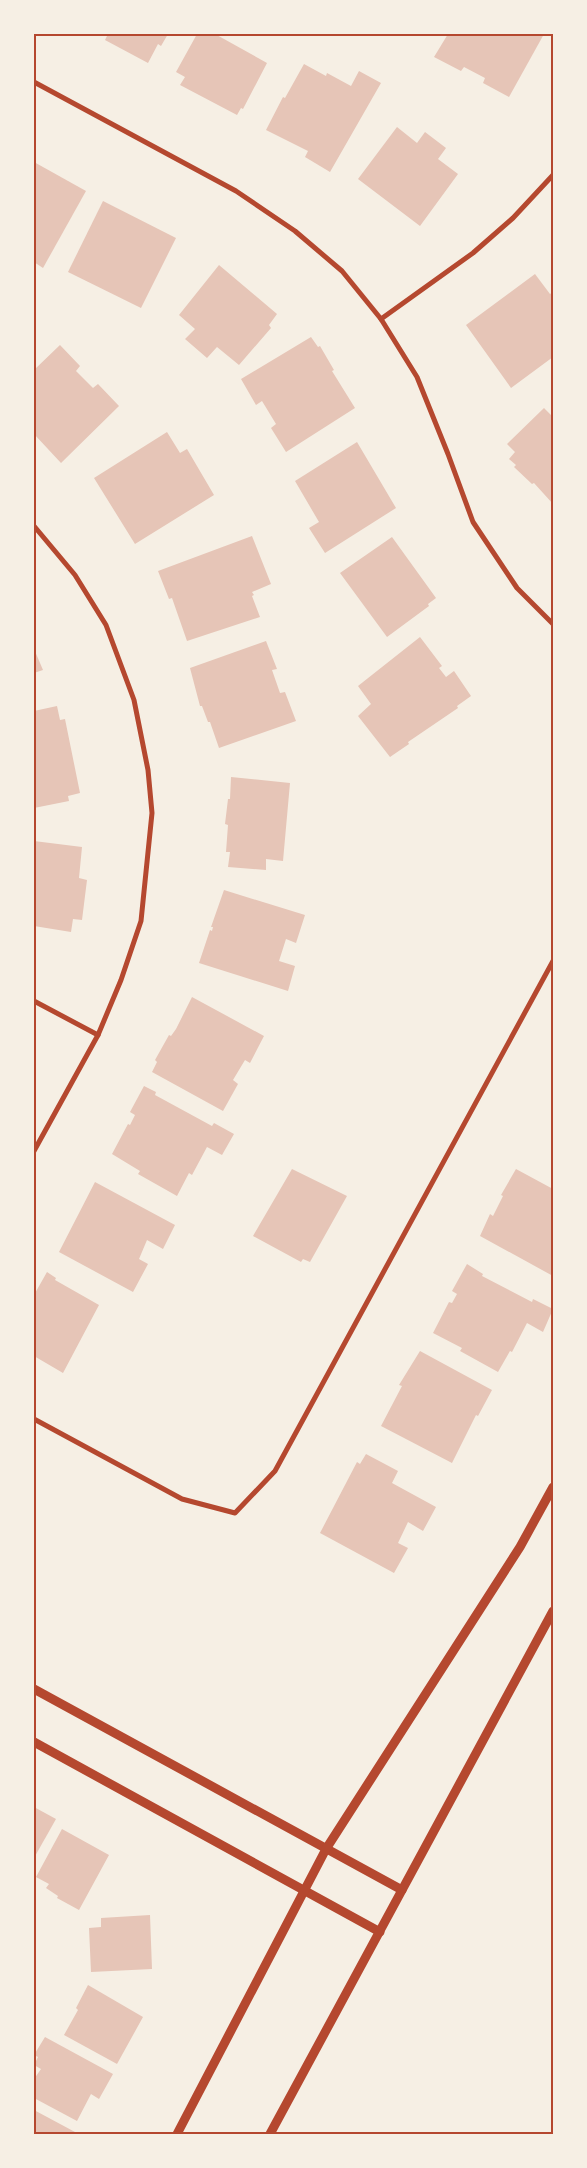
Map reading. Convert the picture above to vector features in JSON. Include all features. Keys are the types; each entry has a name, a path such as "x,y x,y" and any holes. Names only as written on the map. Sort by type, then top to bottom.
{"street":[{"path":"34,82 236,191 295,230 342,271 381,319 417,377 473,522 517,588 553,624"},
{"path":"381,319 473,253 513,218 553,175"},
{"path":"34,526 75,575 106,625 134,700 148,770 152,813 141,921 121,980 98,1035 34,1151"},
{"path":"34,1419 182,1499 235,1512 275,1471 553,962"},
{"path":"34,1001 98,1035"},
{"path":"177,2134 326,1849 520,1547 553,1487"},
{"path":"270,2134 553,1610"},
{"path":"34,1689 402,1890"},
{"path":"34,1742 380,1932"}],"building":[{"path":"103,34 168,34 161,46 158,44 148,63 105,40 107,36"},
{"path":"197,34 215,34 267,63 243,109 241,108 237,115 180,85 185,77 176,72"},
{"path":"448,34 544,34 509,97 483,83 485,78 464,67 461,71 434,57"},
{"path":"304,64 326,76 327,73 351,86 359,71 381,83 330,172 305,157 308,151 266,130 283,97 285,98"},
{"path":"397,127 417,143 425,132 446,148 438,159 458,174 420,226 358,179"},
{"path":"34,162 86,191 43,268 34,262"},
{"path":"103,201 176,238 141,308 68,272"},
{"path":"219,265 277,314 269,325 271,328 239,365 217,347 207,358 185,339 195,329 179,315"},
{"path":"535,274 550,294 553,292 553,357 511,388 466,325"},
{"path":"311,337 318,347 320,346 334,370 332,371 355,408 286,452 271,428 276,424 262,401 256,405 241,379"},
{"path":"60,345 80,366 76,371 93,388 98,384 119,406 61,463 34,434 34,370"},
{"path":"544,408 553,417 553,504 534,483 532,484 514,467 516,465 509,459 515,452 507,444"},
{"path":"167,432 180,453 187,449 214,495 135,544 94,478"},
{"path":"357,442 396,508 325,553 309,528 319,522 295,481"},
{"path":"252,536 271,584 252,592 260,617 187,641 172,598 169,599 158,571"},
{"path":"392,537 436,598 428,604 429,606 387,637 340,573"},
{"path":"420,637 442,666 439,668 446,677 454,671 471,696 457,706 458,708 408,742 409,744 390,757 358,716 371,704 358,686"},
{"path":"266,641 277,669 272,670 280,693 285,692 296,721 219,748 210,722 208,722 202,706 200,706 190,668"},
{"path":"34,649 43,670 34,673"},
{"path":"57,706 60,720 65,719 80,793 68,796 69,801 34,808 34,711"},
{"path":"231,777 290,783 283,861 266,859 266,870 228,867 230,852 226,852 228,825 225,824 228,799 230,799"},
{"path":"34,841 82,847 79,878 87,880 82,920 73,919 71,932 34,926"},
{"path":"224,890 305,915 296,943 286,939 279,961 295,966 288,991 199,963 210,930 212,931 213,927 211,927"},
{"path":"192,997 264,1036 250,1063 245,1060 233,1080 238,1084 223,1111 152,1072 157,1062 155,1060 169,1035 171,1036 176,1029"},
{"path":"144,1086 156,1092 155,1095 212,1126 214,1123 234,1134 222,1155 207,1147 192,1175 189,1173 177,1196 138,1174 140,1171 112,1154 135,1115 130,1112"},
{"path":"292,1169 347,1196 310,1262 303,1259 301,1262 253,1236"},
{"path":"516,1169 553,1189 553,1276 480,1236 490,1214 493,1216 503,1196 501,1195"},
{"path":"95,1182 175,1225 163,1249 147,1240 139,1259 148,1264 133,1292 59,1252"},
{"path":"467,1264 483,1274 482,1276 532,1302 533,1299 553,1309 543,1332 527,1323 512,1352 510,1351 498,1372 460,1351 462,1348 433,1333 449,1302 452,1303 457,1294 452,1291"},
{"path":"47,1272 56,1278 55,1280 99,1305 63,1373 34,1356 34,1295"},
{"path":"420,1351 492,1390 478,1416 476,1415 452,1463 381,1426 402,1386 399,1385"},
{"path":"366,1454 398,1471 392,1483 436,1507 423,1531 408,1522 398,1543 408,1548 394,1573 320,1533 357,1462 360,1464"},
{"path":"34,1807 56,1819 34,1858"},
{"path":"62,1829 109,1855 79,1910 57,1898 58,1896 46,1888 49,1884 36,1877"},
{"path":"150,1915 152,1969 91,1972 89,1928 101,1927 101,1918"},
{"path":"88,1985 143,2017 117,2064 64,2035 78,2010 76,2008"},
{"path":"45,2037 113,2074 99,2099 91,2094 77,2121 34,2098 34,2079 41,2069 34,2065 38,2057 34,2055"},
{"path":"34,2110 75,2132 73,2134 34,2134"}]}
